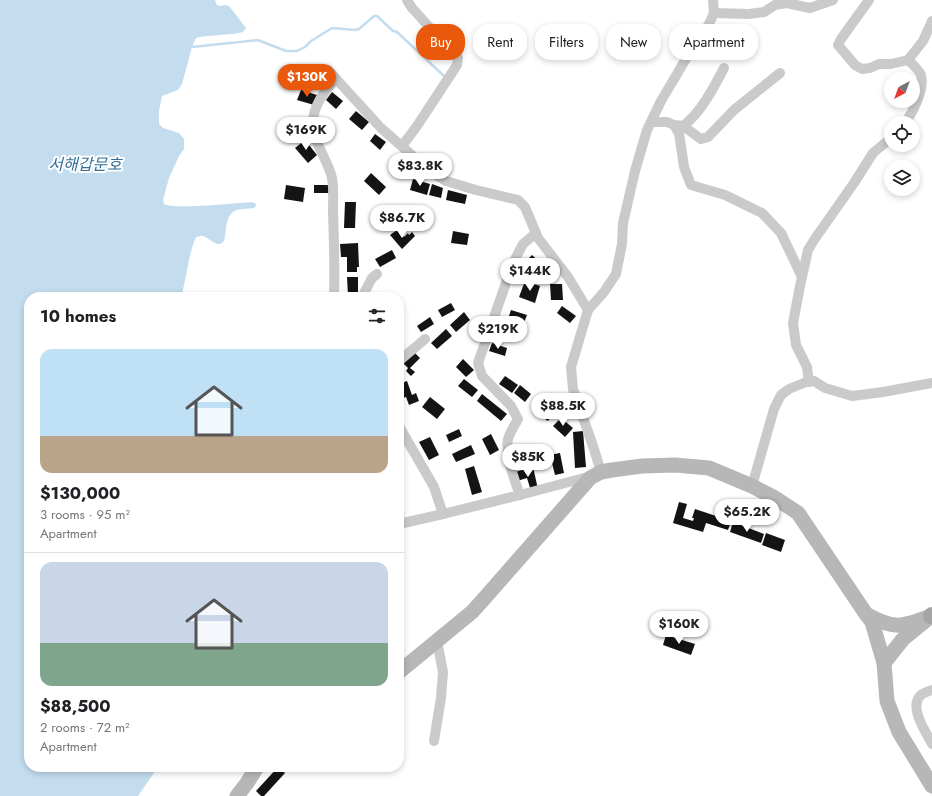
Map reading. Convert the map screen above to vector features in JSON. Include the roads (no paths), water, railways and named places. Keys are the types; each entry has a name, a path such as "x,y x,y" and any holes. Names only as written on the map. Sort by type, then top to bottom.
{"street":[{"path":"402,146 457,65 458,58 455,52 442,41 412,8 407,0"},
{"path":"404,668 472,612 595,475 593,446 573,389 571,368 588,310 604,292 616,274 622,244 623,223 635,171 647,130 661,101 687,57 709,24 714,14 713,0"},
{"path":"714,14 749,14 764,12 775,5 787,3 810,8 833,0"},
{"path":"869,0 838,45 855,65 862,69 870,68 879,64 891,64 908,60 923,41 932,21"},
{"path":"908,60 920,74 922,86 910,116"},
{"path":"678,125 690,121 707,98 724,68"},
{"path":"328,70 381,128 431,172 446,181 518,200 525,207 538,238 568,276 588,310"},
{"path":"651,122 667,122 678,125 701,140 708,137 734,110 780,72"},
{"path":"334,292 335,264 332,178 322,151 313,133 313,121 316,107 327,89 336,79"},
{"path":"678,125 684,168 691,186 725,196 762,213 781,233 802,276"},
{"path":"810,382 807,367 796,345 793,323 808,250 873,153 884,144"},
{"path":"520,495 509,458 508,440 518,419 510,406 482,376 478,363 513,263 523,244 536,233"},
{"path":"365,292 372,278 377,274"},
{"path":"404,357 425,339"},
{"path":"752,486 774,409 781,396 789,389 814,381 825,388 852,396 932,383"},
{"path":"404,435 434,487 443,514"},
{"path":"404,523 595,475 642,466 675,465 709,468 752,486 775,498 798,514 872,622 884,663 887,701 899,732 932,786"},
{"path":"866,614 878,621 892,625 905,625 931,615"},
{"path":"884,663 903,639 931,615"},
{"path":"434,741 441,698 442,672 437,641"},
{"path":"932,690 921,694 916,702 917,713 932,744"},
{"path":"237,796 254,772"}],"water":[{"name":"서해갑문호","path":"0,0 215,0 217,5 229,6 246,28 243,32 196,38 192,47 182,84 178,90 162,96 159,111 159,124 163,128 179,133 184,139 184,149 179,156 169,178 163,200 164,204 170,206 205,206 252,202 256,204 256,206 254,208 238,210 230,215 225,238 222,243 214,243 201,236 196,237 191,251 182,292 24,292 24,772 155,772 138,796 0,796"}],"waterway":[{"path":"192,47 258,40 286,51 297,51 332,28 359,29 374,16 377,16 393,31 397,32 444,76"}]}
